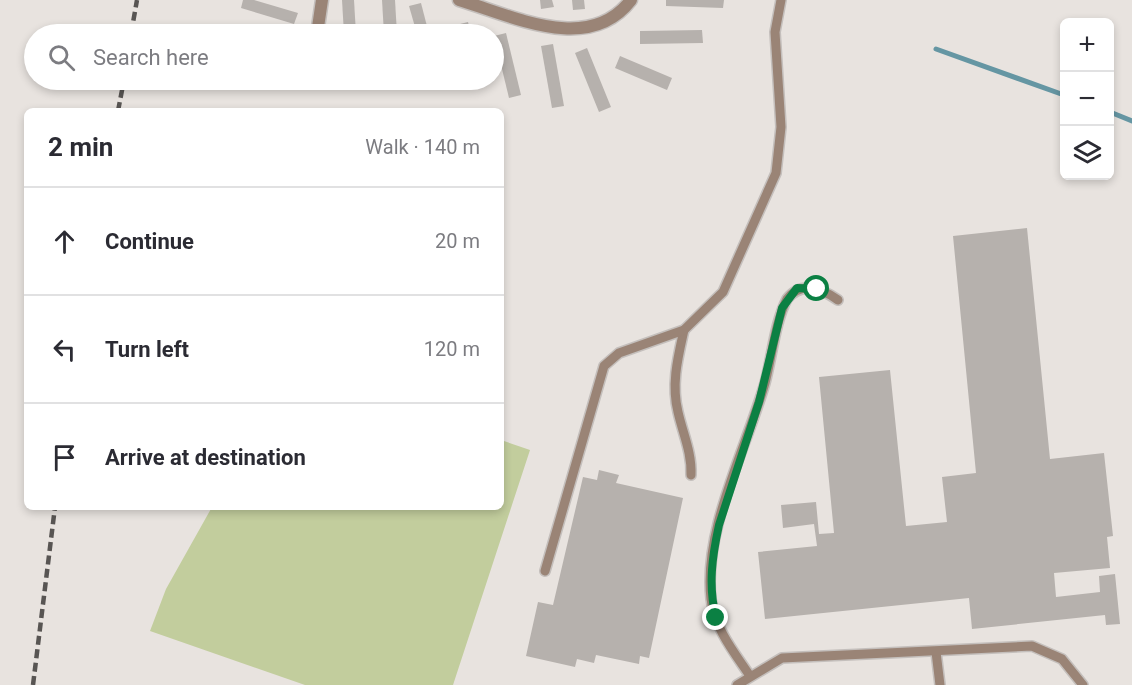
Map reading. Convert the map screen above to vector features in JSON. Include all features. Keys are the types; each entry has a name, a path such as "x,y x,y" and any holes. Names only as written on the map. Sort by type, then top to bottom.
{"street":[{"path":"318,24 322,0"},
{"path":"459,0 555,29 598,27 620,15 631,0"}],"lane":[{"path":"545,571 604,366 619,353 684,330 723,292 776,173 782,127 775,32 781,0"},
{"path":"750,676 723,636 711,599 713,552 719,525 759,402 787,299 797,288 804,287 823,291 838,300"},
{"path":"684,330 675,373 678,411 685,433 691,476"},
{"path":"737,685 782,658 1032,646 1062,659 1083,685"},
{"path":"936,652 940,685"}],"green space":[{"path":"504,441 530,450 453,685 305,685 150,631 166,589 210,510 504,510"}],"building":[{"path":"243,0 254,0 298,13 294,24 241,8"},
{"path":"342,0 354,0 355,24 343,24"},
{"path":"382,0 395,0 396,24 383,24"},
{"path":"540,0 552,0 554,7 541,9"},
{"path":"572,0 584,0 585,9 573,10"},
{"path":"666,0 724,0 723,8 666,6"},
{"path":"421,3 426,24 414,24 409,6"},
{"path":"702,30 703,43 640,44 640,31"},
{"path":"506,33 521,95 509,98 504,77 504,34"},
{"path":"553,44 564,106 552,108 541,46"},
{"path":"587,48 611,107 599,112 575,53"},
{"path":"620,56 672,78 667,90 615,68"},
{"path":"1027,228 1050,459 1104,453 1113,536 1107,537 1110,568 1054,573 1056,597 1100,592 1099,576 1115,574 1120,624 1106,625 1105,615 972,629 969,598 765,619 758,552 817,546 814,524 783,528 781,505 816,502 819,534 834,533 819,377 890,370 906,526 947,522 942,477 976,473 953,236"},
{"path":"599,470 619,475 616,483 683,498 649,658 640,656 639,664 596,655 594,663 577,659 575,667 526,656 538,602 553,605 583,477 597,480"}],"waterway":[{"path":"936,49 1060,94"},
{"path":"1114,114 1132,121"}],"railway":[{"path":"133,24 137,0"},
{"path":"119,108 122,90"},
{"path":"33,685 55,510"}],"route":[{"path":"716,618 711,599 713,552 728,495 759,402 782,308 797,288 817,289"}]}
